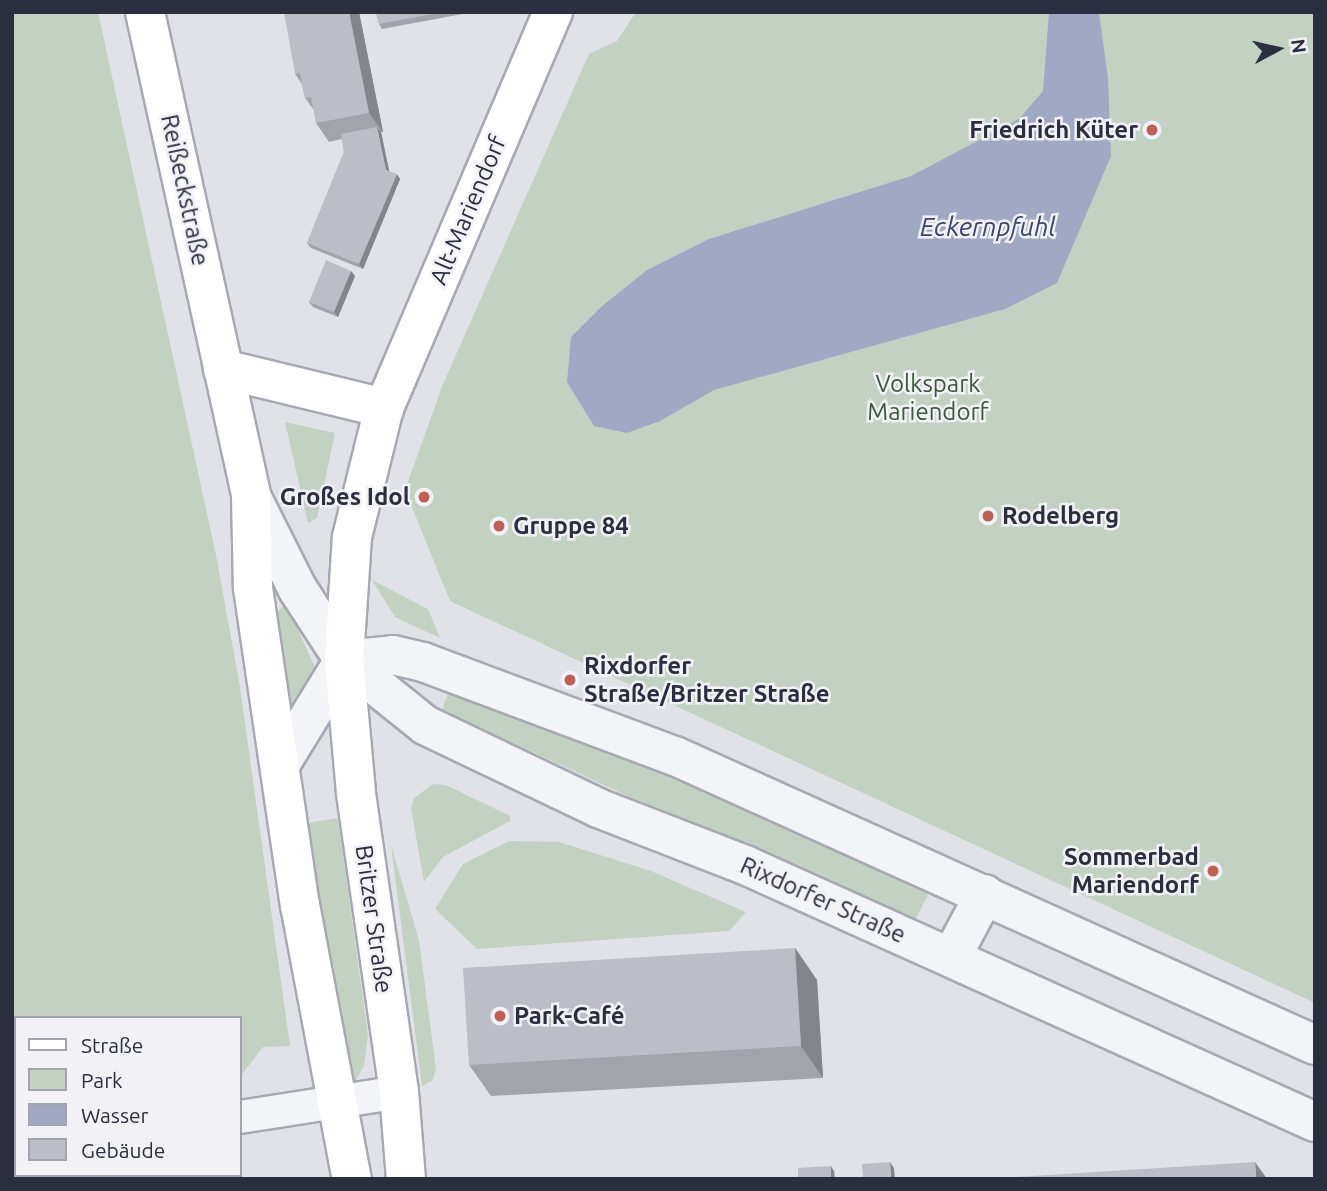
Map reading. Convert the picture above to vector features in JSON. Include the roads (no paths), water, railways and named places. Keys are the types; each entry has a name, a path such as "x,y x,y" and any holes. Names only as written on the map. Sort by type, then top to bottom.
{"main road":[{"name":"Reißeckstraße","path":"145,12 223,369"},
{"name":"Alt-Mariendorf","path":"384,408 552,12"},
{"path":"352,1179 300,905 253,589 251,496 223,369 384,408"},
{"name":"Britzer Straße","path":"384,408 352,537 344,660 356,792 399,1092 406,1179"}],"street":[{"name":"Rixdorfer Straße","path":"251,496 296,588 344,660 374,688 444,735 598,808 672,834 952,956 1315,1122"},
{"path":"344,660 393,655 461,675 676,756 1315,1045"},
{"name":"Britzer Straße","path":"281,763 344,660"},
{"path":"952,956 985,894"},
{"path":"242,1117 399,1092"}],"water":[{"name":"Eckernpfuhl","path":"1049,12 1099,12 1108,78 1111,156 1057,283 1005,309 714,390 660,421 627,433 594,426 567,382 571,337 601,307 647,270 709,239 911,176 1019,119 1043,91"}],"place":[{"name":"Friedrich Küter","path":"1152,130"},
{"name":"Großes Idol","path":"424,497"},
{"name":"Rodelberg","path":"988,516"},
{"name":"Gruppe 84","path":"499,526"},
{"name":"Rixdorfer Straße/Britzer Straße","path":"570,680"},
{"name":"Sommerbad Mariendorf","path":"1213,871"},
{"name":"Park-Café","path":"500,1016"}],"park label":[{"name":"Volkspark Mariendorf","path":"928,398"}]}
